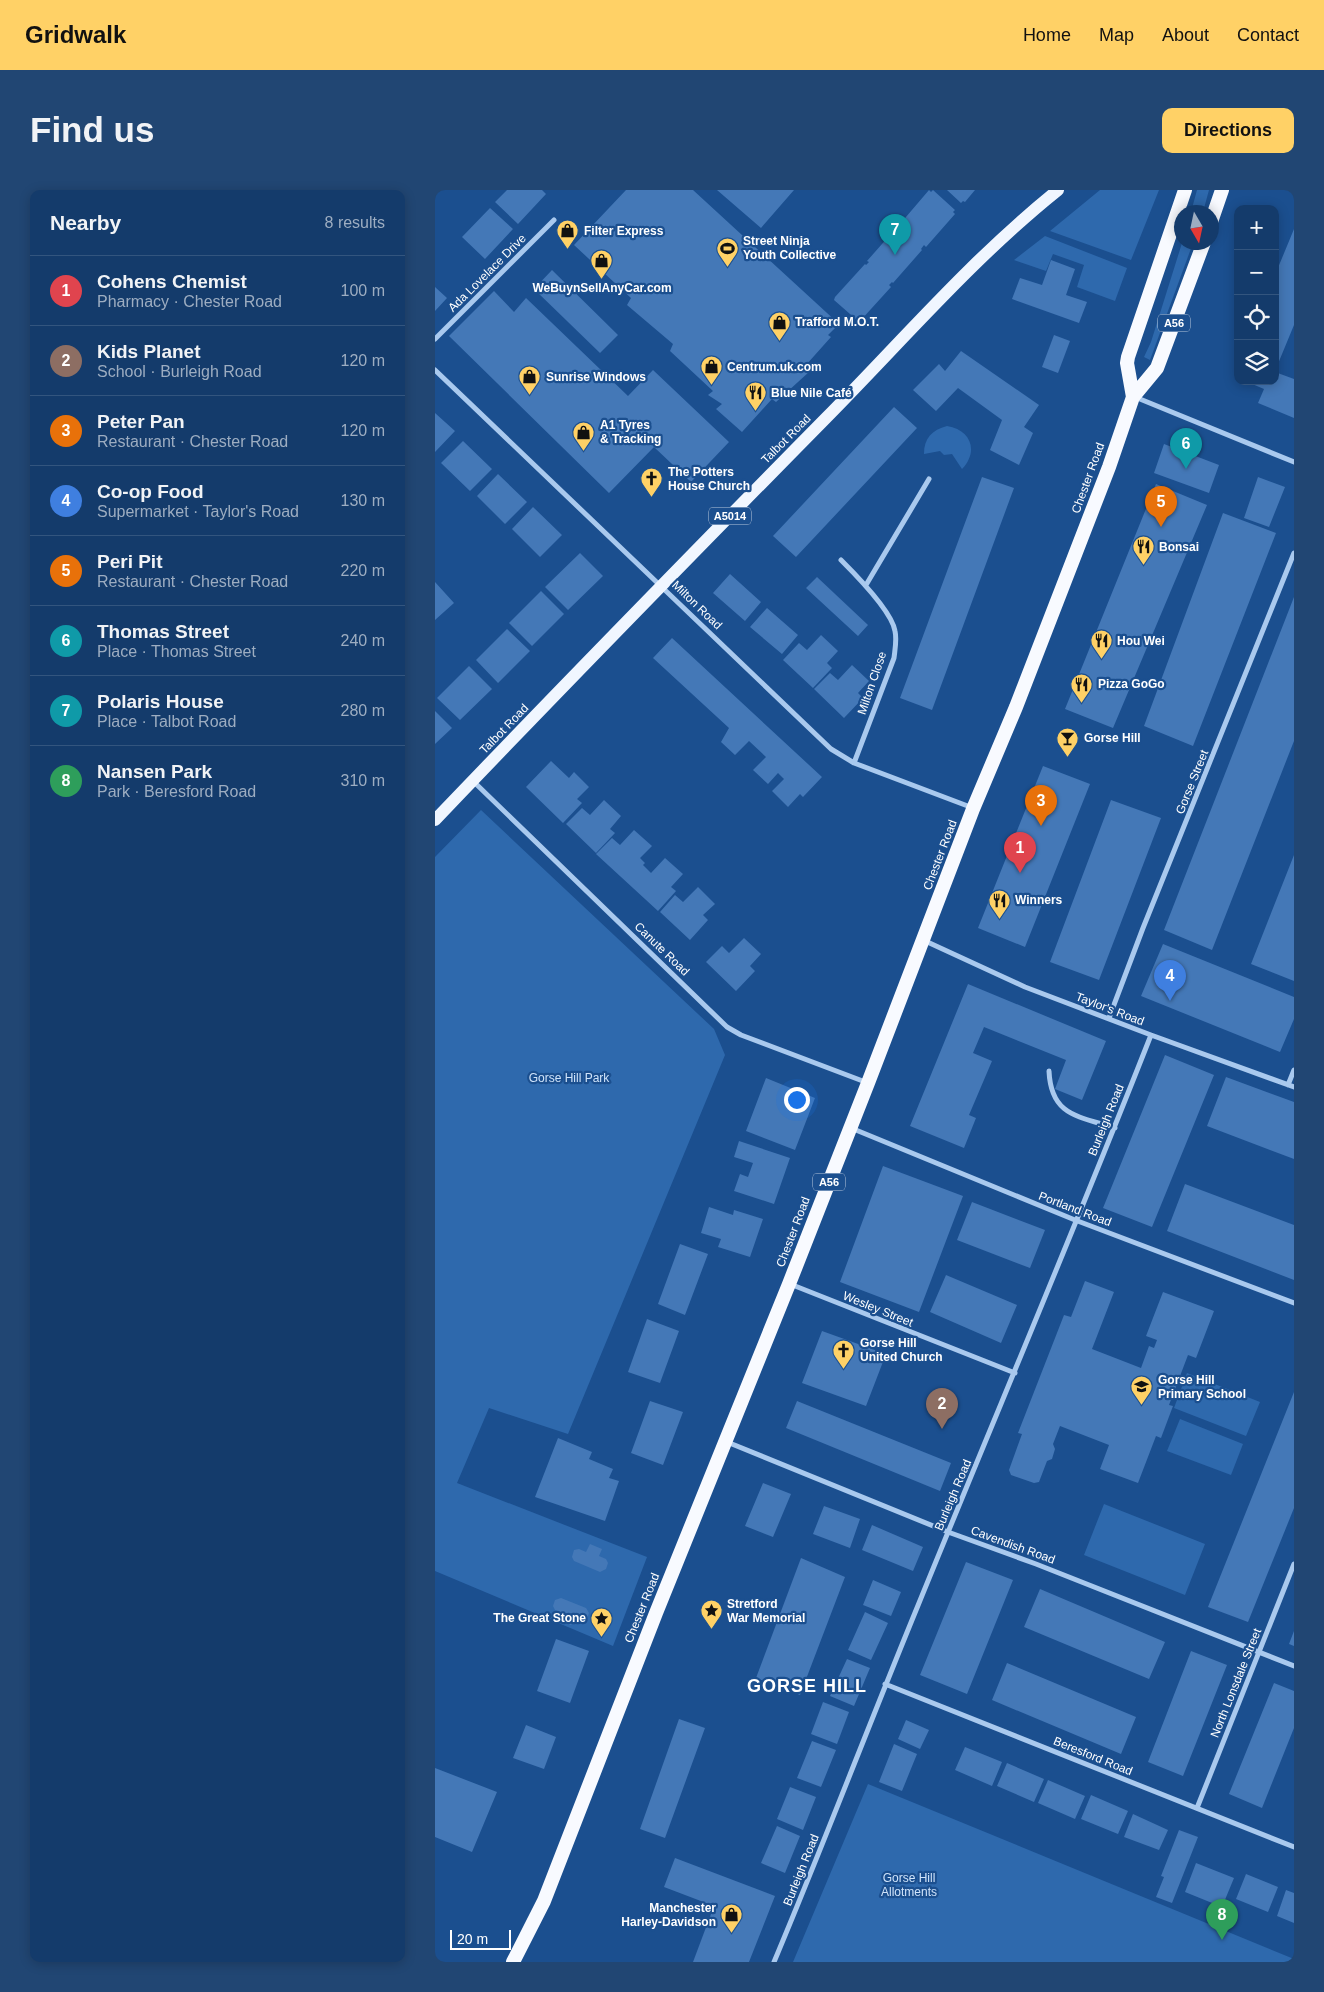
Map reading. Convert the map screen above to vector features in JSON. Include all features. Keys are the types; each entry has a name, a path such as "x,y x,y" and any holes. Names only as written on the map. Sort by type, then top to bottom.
{"highway":[{"name":"Chester Road","path":"1133,397 1127,363 1128,357 1185,190"},
{"path":"1217,205 1222,190"},
{"name":"Chester Road","path":"513,1962 544,1901 656,1613 789,1284 973,808 1020,698 1109,467 1133,397 1157,368 1201,250"}],"main road":[{"name":"Talbot Road","path":"435,820 877,366 951,286 1028,214 1058,190"}],"street":[{"name":"Ada Lovelace Drive","path":"435,339 554,220"},
{"name":"Milton Road","path":"435,370 662,585 831,749 854,763 973,808"},
{"path":"1133,397 1294,462"},
{"path":"866,586 929,479"},
{"name":"Gorse Street","path":"1109,1018 1143,928 1294,553"},
{"name":"Milton Close","path":"841,560 866,586 890,620 895,629 896,640 894,658 854,763"},
{"name":"Canute Road","path":"472,781 727,1027 741,1035 868,1083"},
{"name":"Taylor's Road","path":"923,940 1025,987 1291,1086"},
{"name":"Burleigh Road","path":"774,1962 885,1684 1015,1373 1151,1035"},
{"path":"1291,1086 1294,1070"},
{"path":"1049,1071 1050,1086 1058,1104 1074,1115 1115,1128"},
{"name":"Portland Road","path":"850,1128 1075,1220 1294,1304"},
{"name":"Wesley Street","path":"789,1284 1015,1373"},
{"name":"Cavendish Road","path":"726,1441 947,1532 1036,1564 1294,1666"},
{"name":"North Lonsdale Street","path":"1197,1808 1294,1564"},
{"name":"Beresford Road","path":"885,1684 1294,1847"}],"green space":[{"path":"1100,190 1159,190 1131,260 1050,231"},
{"path":"1197,190 1209,190 1205,205 1193,205"},
{"path":"1045,236 1127,268 1115,301 1077,287 1084,265 1053,254 1046,271 1014,260"},
{"path":"1180,250 1190,250 1150,360 1144,357 1151,342"},
{"path":"947,426 962,432 970,442 970,455 962,469 952,454 944,455 940,451 924,454 927,439 933,432"},
{"name":"Gorse Hill Park","path":"481,810 714,1029 725,1055 568,1434 489,1408 457,1483 647,1557 613,1646 435,1571 435,857"},
{"path":"1187,1373 1260,1402 1246,1436 1174,1408"},
{"path":"1180,1419 1243,1444 1231,1475 1167,1451"},
{"path":"1104,1504 1205,1544 1185,1595 1084,1555"},
{"name":"Gorse Hill Allotments","path":"868,1784 1294,1959 1294,1962 793,1962"}],"building":[{"path":"507,190 542,190 546,194 518,224 495,202"},
{"path":"626,190 693,190 839,324 828,335 831,337 806,365 809,372 776,402 772,399 742,432 716,409 722,404 708,395 713,391 670,351 673,344 627,305 631,298 574,245"},
{"path":"717,190 794,190 761,228"},
{"path":"929,190 931,192 933,190 955,210 953,212 955,214 926,247 924,245 922,250 893,283 889,285 891,287 858,321 834,300 835,297 869,262 867,261 897,227 899,229 900,224"},
{"path":"947,190 975,190 965,202 961,203"},
{"path":"490,208 513,229 485,259 462,237"},
{"path":"1294,229 1294,325 1279,361 1279,295 1279,265"},
{"path":"1051,260 1075,269 1066,295 1087,302 1079,323 1012,299 1020,278 1042,285"},
{"path":"552,270 618,335 600,353 534,289"},
{"path":"435,287 447,298 435,311"},
{"path":"494,291 514,312 526,298 628,396 653,370 729,442 691,482 654,447 609,493 449,336"},
{"path":"1054,335 1070,341 1058,373 1042,367"},
{"path":"961,351 1039,405 1024,427 1033,433 1019,465 990,450 1002,420 958,388 936,411 913,390 939,364 945,371"},
{"path":"1279,373 1294,379 1294,418 1258,403 1264,389 1254,385 1279,385"},
{"path":"894,407 917,428 796,557 773,536"},
{"path":"435,413 455,431 435,452"},
{"path":"463,441 492,469 470,491 441,463"},
{"path":"1164,444 1219,465 1209,493 1154,473"},
{"path":"498,474 527,502 505,524 477,496"},
{"path":"982,477 1014,488 932,710 900,698"},
{"path":"1258,477 1285,487 1269,527 1244,518"},
{"path":"1156,484 1207,505 1113,728 1065,709"},
{"path":"533,507 562,535 540,557 512,529"},
{"path":"1223,513 1276,533 1193,746 1144,726"},
{"path":"580,553 603,576 568,610 545,587"},
{"path":"730,574 761,602 745,621 713,593"},
{"path":"817,577 868,625 858,636 806,588"},
{"path":"435,582 454,603 435,620"},
{"path":"541,591 564,614 532,646 509,623"},
{"path":"1294,597 1294,741 1212,950 1164,930"},
{"path":"767,608 798,635 782,654 750,627"},
{"path":"507,629 530,651 498,683 476,660"},
{"path":"821,635 838,651 827,663 832,668 813,688 783,660 799,643 807,650"},
{"path":"672,638 822,777 803,797 800,794 788,807 772,791 784,779 778,773 768,784 753,770 766,757 749,741 735,755 721,742 729,728 653,658"},
{"path":"852,665 869,681 858,693 863,698 844,718 814,689 830,673 838,680"},
{"path":"469,666 492,689 460,720 437,698"},
{"path":"435,711 452,728 435,744"},
{"path":"551,761 569,778 574,772 589,787 577,799 582,803 563,823 526,787"},
{"path":"1043,766 1090,784 1025,947 978,928"},
{"path":"604,800 621,816 610,829 615,833 596,853 566,824 582,808 590,815"},
{"path":"1111,800 1161,818 1099,980 1050,962"},
{"path":"634,830 652,846 640,858 645,863 643,865 651,873 665,858 683,874 671,887 676,891 658,911 596,854 612,838 620,845"},
{"path":"1294,855 1294,981 1251,964"},
{"path":"698,887 715,904 703,915 708,920 690,940 660,912 675,895 683,902"},
{"path":"744,938 761,954 750,966 755,971 736,991 706,962 722,946 729,953"},
{"path":"1163,944 1294,997 1294,1019 1280,1052 1141,996"},
{"path":"968,984 1106,1041 1082,1100 1055,1089 1066,1060 984,1027 973,1053 992,1061 969,1115 976,1118 964,1148 910,1126"},
{"path":"1165,1055 1214,1075 1152,1227 1103,1208"},
{"path":"1226,1077 1294,1102 1294,1159 1207,1126"},
{"path":"766,1078 815,1098 795,1150 746,1131"},
{"path":"739,1141 790,1158 774,1204 734,1191 740,1174 748,1177 753,1163 734,1157"},
{"path":"883,1166 963,1196 919,1312 840,1282"},
{"path":"1185,1184 1294,1225 1294,1280 1167,1231"},
{"path":"972,1202 1045,1230 1030,1268 957,1240"},
{"path":"709,1207 733,1215 734,1210 763,1219 750,1257 718,1247 721,1239 701,1233"},
{"path":"680,1244 708,1254 685,1315 658,1304"},
{"path":"946,1275 1017,1305 1001,1343 930,1312"},
{"path":"1085,1281 1114,1292 1092,1349 1141,1368 1149,1346 1154,1348 1157,1340 1146,1336 1163,1292 1214,1311 1196,1358 1188,1355 1169,1405 1173,1406 1161,1438 1156,1436 1138,1483 1100,1469 1109,1445 1060,1426 1053,1444 1055,1449 1052,1459 1047,1461 1039,1482 1034,1483 1011,1475 1009,1470 1022,1434 1018,1433 1064,1315 1071,1317"},
{"path":"647,1319 679,1331 660,1383 628,1372"},
{"name":"Gorse Hill United Church","path":"822,1331 886,1354 866,1406 802,1383"},
{"path":"1294,1392 1294,1508 1248,1622 1208,1607"},
{"path":"650,1401 683,1412 663,1465 631,1453"},
{"path":"797,1401 951,1463 940,1491 786,1428"},
{"path":"558,1438 592,1452 589,1459 613,1469 609,1478 619,1481 605,1521 535,1497"},
{"path":"763,1483 791,1494 773,1537 745,1526"},
{"path":"824,1506 860,1519 850,1548 813,1534"},
{"path":"872,1525 923,1547 913,1571 862,1550"},
{"path":"590,1544 602,1549 599,1556 606,1559 608,1563 606,1569 600,1572 574,1561 572,1557 574,1550 579,1549 586,1552"},
{"path":"801,1558 845,1577 800,1695 756,1678"},
{"path":"966,1562 1013,1580 967,1694 920,1675"},
{"path":"873,1580 901,1592 891,1616 863,1605"},
{"path":"1040,1589 1165,1642 1149,1679 1024,1627"},
{"path":"561,1598 586,1608 589,1613 587,1619 582,1621 575,1618 571,1625 559,1620 562,1613 555,1610 553,1606 555,1600"},
{"path":"865,1612 888,1623 871,1660 848,1650"},
{"path":"1294,1631 1294,1646 1289,1644"},
{"path":"556,1639 589,1651 570,1703 537,1691"},
{"path":"1191,1651 1227,1665 1183,1776 1148,1762"},
{"path":"847,1659 870,1668 854,1706 830,1696"},
{"path":"1007,1663 1136,1717 1121,1754 992,1700"},
{"path":"1274,1683 1294,1691 1294,1728 1262,1808 1229,1794"},
{"path":"823,1702 849,1712 837,1744 811,1734"},
{"path":"679,1719 705,1728 665,1838 640,1829"},
{"path":"906,1720 929,1730 920,1749 898,1739"},
{"path":"526,1725 556,1737 544,1769 513,1758"},
{"path":"812,1741 836,1750 821,1787 797,1778"},
{"path":"894,1744 917,1754 902,1791 879,1782"},
{"path":"965,1747 1002,1762 992,1786 955,1770"},
{"path":"1007,1763 1044,1779 1034,1802 997,1786"},
{"path":"435,1768 497,1792 472,1852 435,1837"},
{"path":"1048,1780 1085,1796 1075,1819 1038,1803"},
{"path":"790,1787 816,1797 803,1830 777,1819"},
{"path":"1091,1795 1128,1811 1118,1834 1081,1819"},
{"path":"1133,1814 1168,1830 1159,1850 1124,1837"},
{"path":"777,1826 800,1836 785,1873 761,1863"},
{"path":"1179,1830 1198,1837 1172,1903 1156,1897 1164,1877 1161,1876"},
{"name":"Manchester Harley-Davidson","path":"675,1858 775,1896 749,1962 693,1962 714,1906 664,1887"},
{"path":"1196,1863 1234,1878 1222,1907 1185,1892"},
{"path":"1246,1874 1278,1887 1268,1912 1236,1899"},
{"path":"1286,1890 1294,1893 1294,1923 1277,1916"}],"place":[{"name":"Filter Express","path":"568,250"},
{"name":"Polaris House","path":"895,255"},
{"name":"Street Ninja Youth Collective","path":"727,267"},
{"name":"WeBuynSellAnyCar.com","path":"602,280"},
{"name":"Trafford M.O.T.","path":"779,341"},
{"name":"Centrum.uk.com","path":"711,386"},
{"name":"Sunrise Windows","path":"530,396"},
{"name":"Blue Nile Café","path":"755,412"},
{"name":"A1 Tyres & Tracking","path":"584,451"},
{"name":"Thomas Street","path":"1186,469"},
{"name":"The Potters House Church","path":"652,498"},
{"name":"Peri Pit","path":"1161,527"},
{"name":"Bonsai","path":"1143,566"},
{"name":"Hou Wei","path":"1101,660"},
{"name":"Pizza GoGo","path":"1082,703"},
{"name":"Gorse Hill","path":"1068,757"},
{"name":"Peter Pan","path":"1041,826"},
{"name":"Cohens Chemist","path":"1020,873"},
{"name":"Winners","path":"999,919"},
{"name":"Co-op Food","path":"1170,1001"},
{"name":"Gorse Hill United Church","path":"844,1369"},
{"name":"Gorse Hill Primary School","path":"1142,1406"},
{"name":"Kids Planet","path":"942,1429"},
{"name":"Stretford War Memorial","path":"711,1630"},
{"name":"The Great Stone","path":"602,1637"},
{"name":"Manchester Harley-Davidson","path":"732,1934"},
{"name":"Nansen Park","path":"1222,1940"}],"district":[{"name":"GORSE HILL","path":"807,1686"}]}
